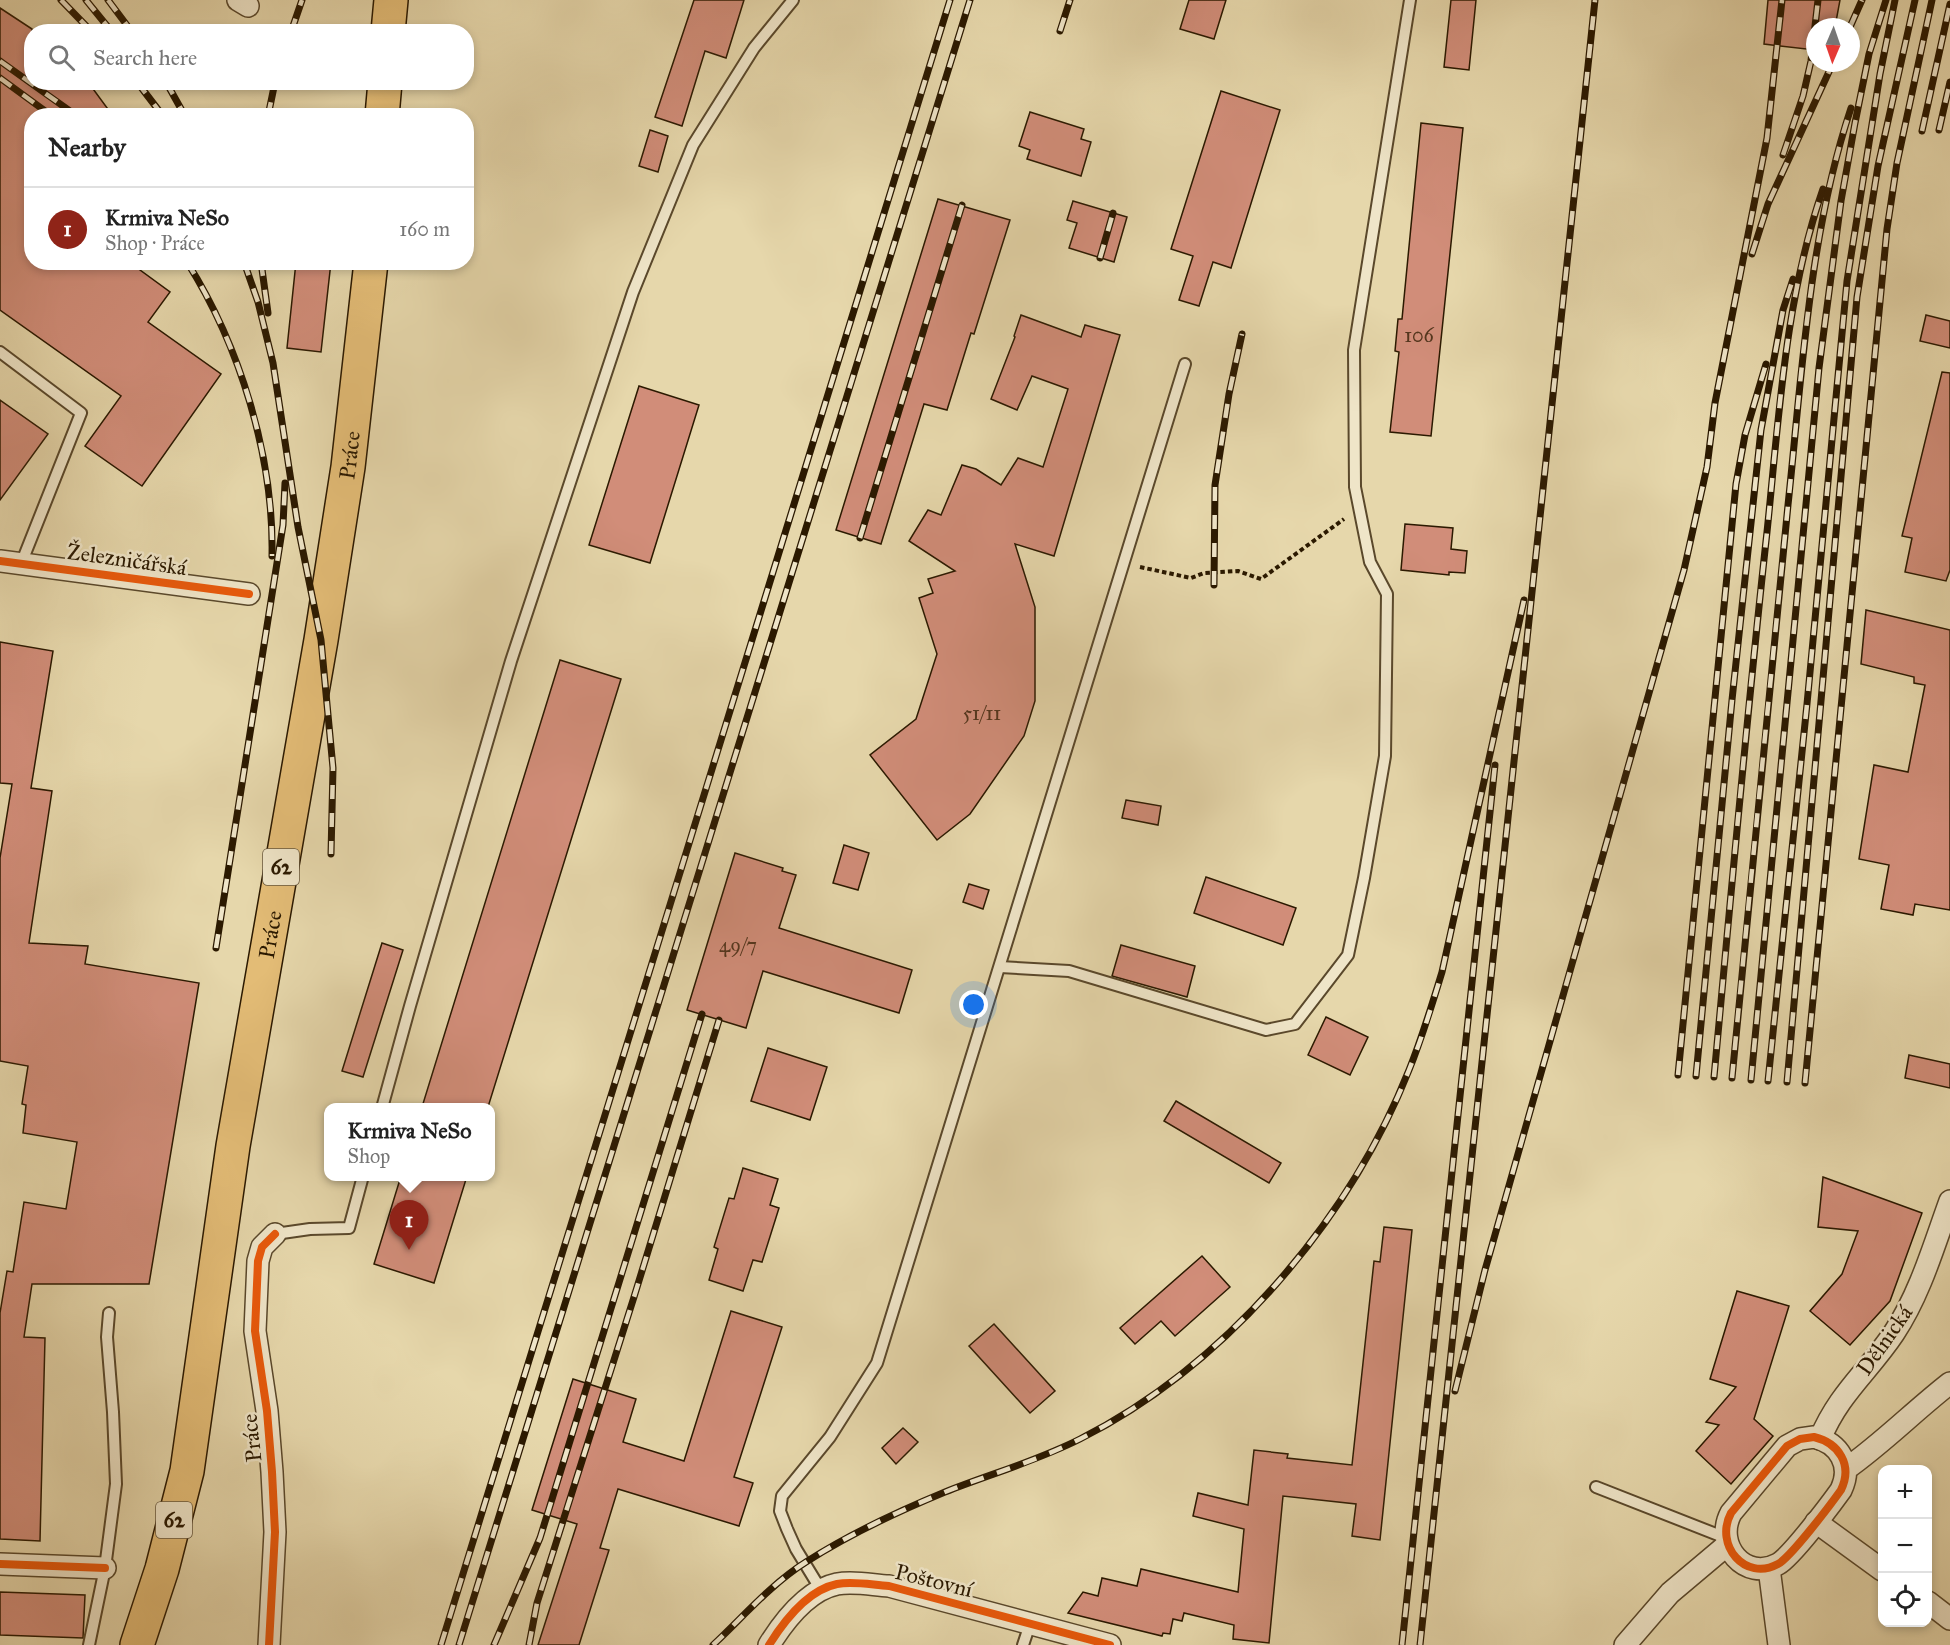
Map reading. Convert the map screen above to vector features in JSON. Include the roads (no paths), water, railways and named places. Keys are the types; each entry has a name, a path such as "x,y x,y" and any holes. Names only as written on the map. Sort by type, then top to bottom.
{"main road":[{"path":"389,24 391,0"},
{"path":"383,108 384,90"},
{"name":"Práce","path":"162,1569 187,1471 233,1146 319,651 348,467 370,270"},
{"path":"159,1645 190,1542 187,1471"},
{"path":"116,1645 135,1601 162,1569"},
{"name":"62","path":"137,1645 162,1569"}],"street":[{"name":"Železničářská","path":"0,561 249,594"},
{"name":"Dělnická","path":"1820,1439 1835,1407 1893,1334 1906,1314 1950,1202"},
{"name":"Práce","path":"269,1645 275,1532 267,1411 255,1331 258,1261 262,1247 275,1234"},
{"path":"1846,1469 1950,1383"},
{"path":"1814,1437 1827,1441 1838,1450 1846,1469 1841,1490 1786,1558 1769,1568 1756,1568 1744,1564 1734,1556 1727,1541 1726,1526 1731,1514 1783,1450 1800,1439 1814,1437"},
{"path":"1816,1522 1878,1567"},
{"path":"1625,1645 1670,1593 1727,1541"},
{"path":"0,1564 105,1568"},
{"path":"1769,1568 1779,1645"},
{"name":"Poštovní","path":"769,1645 805,1601 821,1590 837,1584 856,1583 889,1586 1110,1645"},
{"path":"1932,1605 1950,1618"}],"lane":[{"path":"383,1103 511,661 633,292 693,145 754,48 793,0"},
{"path":"1000,967 1070,971 1266,1030 1295,1024 1348,955 1385,756 1387,594 1370,562 1355,487 1354,350 1410,0"},
{"path":"0,352 81,413 21,564"},
{"path":"821,1590 786,1529 780,1511 782,1496 830,1437 877,1363 1185,364"},
{"path":"275,1234 309,1229 350,1228 362,1181"},
{"path":"89,1645 105,1568 116,1484 107,1337 109,1313"},
{"path":"1596,1487 1727,1541"},
{"path":"1023,1645 1030,1624"}],"railway":[{"path":"61,0 84,24"},
{"path":"86,0 106,24"},
{"path":"108,0 126,24"},
{"path":"294,24 302,0"},
{"path":"441,1645 950,0"},
{"path":"459,1645 970,0"},
{"path":"1060,31 1070,0"},
{"path":"1420,1645 1595,0"},
{"path":"1455,1391 1485,1270 1684,570 1707,467 1715,403 1767,138 1782,0"},
{"path":"1783,155 1803,96 1811,61 1818,0"},
{"path":"1854,18 1862,0"},
{"path":"1751,1080 1819,368 1841,201 1855,123 1869,54 1886,0"},
{"path":"1768,1081 1847,281 1880,74 1895,0"},
{"path":"1787,1082 1857,297 1878,166 1915,0"},
{"path":"1805,1083 1887,229 1897,163 1932,0"},
{"path":"1922,131 1950,4"},
{"path":"0,61 24,78"},
{"path":"1752,254 1768,204 1829,72"},
{"path":"0,78 41,108"},
{"path":"1939,130 1950,82"},
{"path":"41,90 66,108"},
{"path":"143,90 157,108"},
{"path":"170,90 181,108"},
{"path":"270,108 273,90"},
{"path":"1732,1078 1809,305 1825,205 1851,108"},
{"path":"1714,1077 1785,358 1800,272 1823,189"},
{"path":"860,538 962,205"},
{"path":"1100,258 1113,213"},
{"path":"192,270 223,329 250,403 267,480 272,556"},
{"path":"247,270 258,302 273,363 298,527 321,640 333,768 331,854"},
{"path":"262,270 268,313"},
{"path":"1696,1076 1732,700 1761,430 1783,310 1793,279"},
{"path":"1214,585 1215,485 1229,394 1242,334"},
{"path":"1678,1075 1736,484 1745,435 1766,364"},
{"path":"216,948 283,525 285,483"},
{"path":"713,1645 781,1580 839,1542 928,1499 1064,1447 1134,1408 1185,1371 1232,1330 1277,1283 1317,1234 1353,1181 1384,1126 1409,1070 1427,1021 1442,972 1524,600"},
{"path":"1402,1645 1495,765"},
{"path":"494,1645 540,1538 702,1014"},
{"path":"529,1645 537,1603 719,1020"}],"place":[{"name":"Krmiva NeSo","path":"409,1250"}]}
